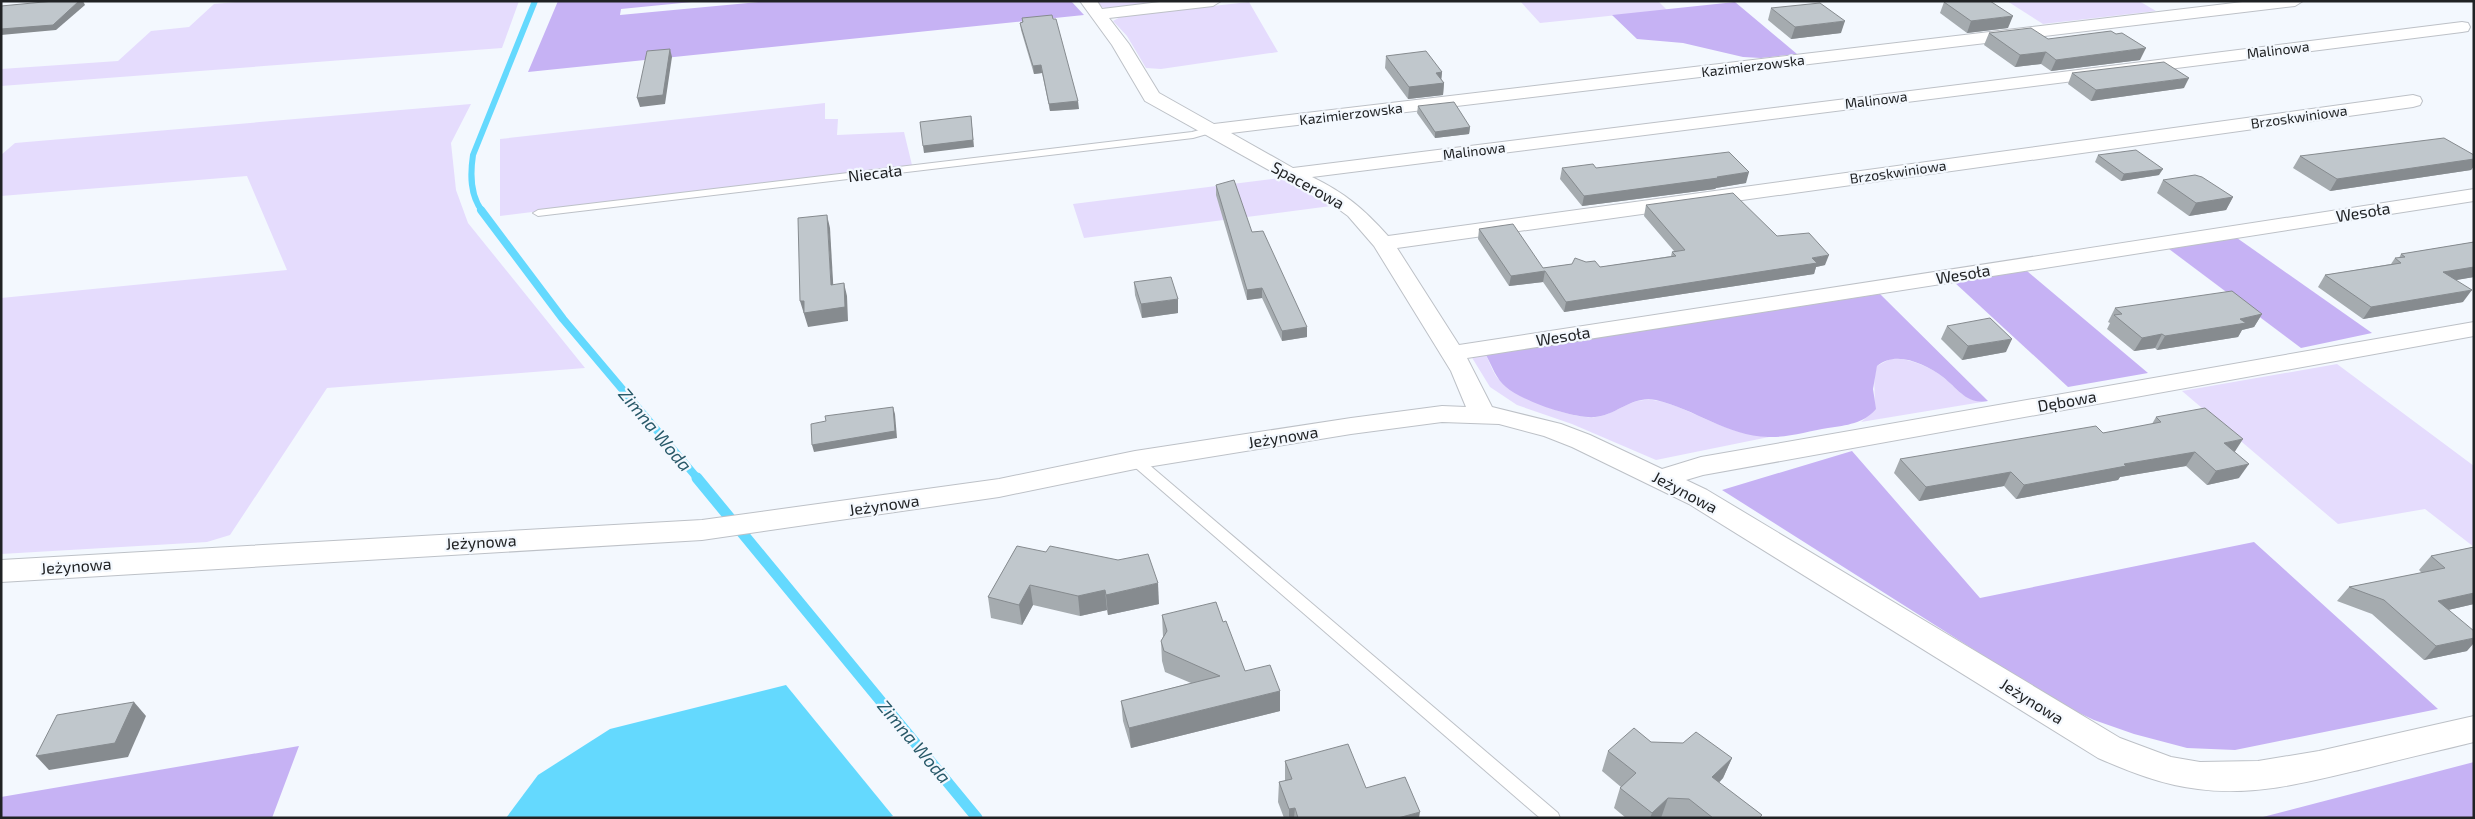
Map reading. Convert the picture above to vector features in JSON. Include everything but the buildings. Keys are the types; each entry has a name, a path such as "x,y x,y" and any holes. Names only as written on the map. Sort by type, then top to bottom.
{"street":[{"path":"1094,8 1213,1"},
{"name":"Kazimierzowska","path":"1211,130 2295,1"},
{"name":"Spacerowa","path":"1094,8 1152,97 1290,174 1329,193 1355,212 1383,243 1463,371 1482,414"},
{"name":"Malinowa","path":"1290,174 2462,27"},
{"name":"Brzoskwiniowa","path":"1383,243 2413,101"},
{"name":"Wesoła","path":"1452,353 2474,195"},
{"name":"Dębowa","path":"1663,478 1701,466 2474,329"},
{"name":"Jeżynowa","path":"1,571 702,530 999,488 1135,460 1351,426 1442,414 1482,414 1518,420 1552,430 1663,478 1707,502 2109,748 2150,766 2216,778 2274,774 2474,729"}],"lane":[{"name":"Niecała","path":"538,213 1193,135 1211,130"},
{"path":"1135,460 1552,818"}],"shaded area":[{"path":"247,1 519,1 502,48 1,86 1,69 118,61 151,31 189,27 214,4"},
{"path":"558,1 702,1 621,9 620,15 770,1 1071,1 1084,15 528,72"},
{"path":"1095,1 1176,1 1110,9 1100,7"},
{"path":"1520,1 1658,1 1667,10 1540,23"},
{"path":"2007,1 2139,1 2156,11 2043,24"},
{"path":"1249,2 1278,52 1161,69 1146,68 1127,36 1113,21 1122,16"},
{"path":"1735,2 1797,54 1761,58 1743,57 1683,43 1637,39 1612,15"},
{"path":"825,103 825,119 838,119 837,135 904,132 912,165 500,216 500,139"},
{"path":"471,104 451,143 456,190 468,223 585,368 327,388 230,535 207,542 1,554 1,298 287,270 247,176 1,196 1,155 15,143"},
{"path":"1280,178 1331,206 1084,238 1073,204"},
{"path":"2237,238 2372,333 2301,348 2169,249"},
{"path":"2027,271 2148,373 2068,387 1954,282"},
{"path":"1880,294 1988,401 1974,401 1968,398 1943,377 1919,364 1901,359 1893,359 1877,366 1873,389 1876,409 1866,418 1848,425 1768,437 1739,432 1684,409 1656,400 1639,400 1610,413 1595,417 1562,412 1524,398 1506,387 1497,376 1486,355"},
{"path":"1486,355 1496,376 1514,391 1542,405 1572,415 1596,417 1631,403 1653,400 1678,407 1730,429 1769,437 1656,460 1572,424 1517,405 1490,387 1471,356"},
{"path":"1892,358 1925,366 1938,373 1964,395 1982,402 1861,422 1868,416 1874,404 1877,366"},
{"path":"2337,364 2474,466 2474,547 2425,509 2338,524 2182,391"},
{"path":"1852,451 1980,598 2254,542 2438,709 2235,750 2187,748 2134,734 2094,720 2058,703 1722,490"},
{"path":"299,746 272,818 1,818 1,797"},
{"path":"2474,762 2474,818 2259,818"}],"water":[{"path":"786,685 893,816 887,818 506,818 538,775 610,729"}],"waterway":[{"name":"Zimna Woda","path":"482,211 473,192 471,170 473,155 535,1"},
{"name":"Zimna Woda","path":"481,210 563,319 698,479"},
{"name":"Zimna Woda","path":"697,478 977,818"}]}
